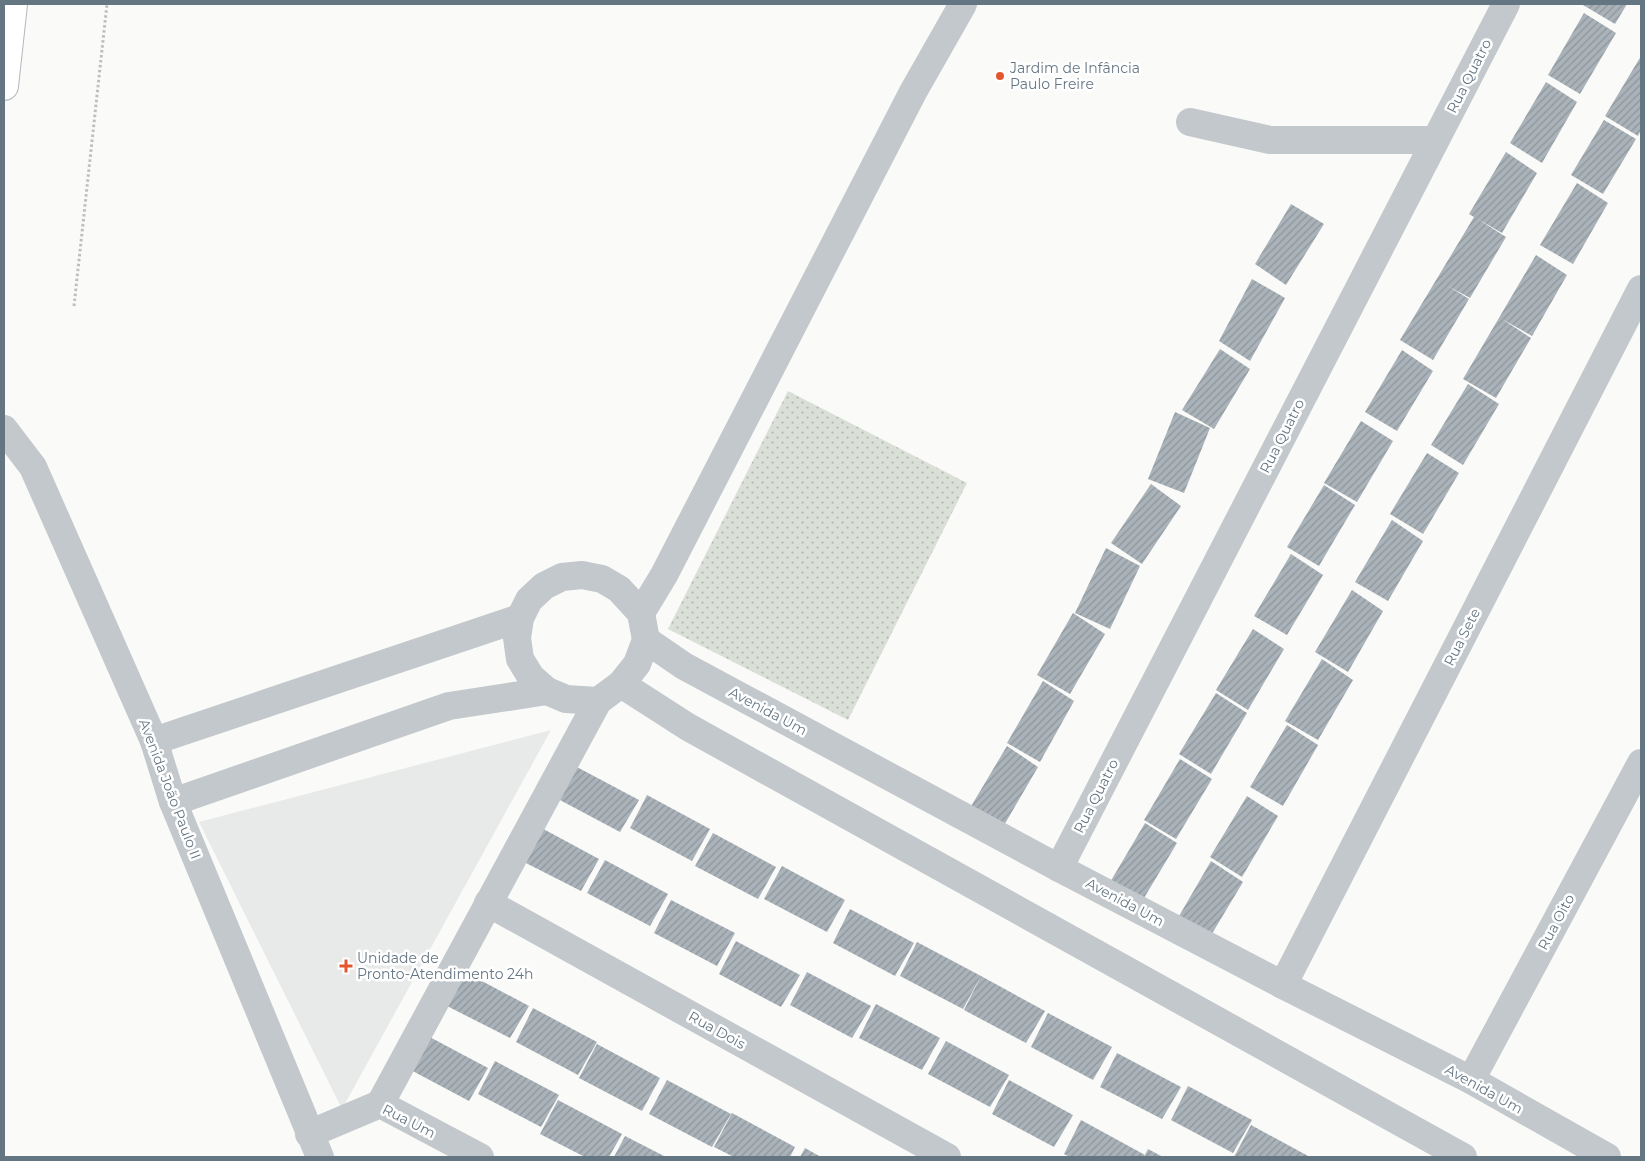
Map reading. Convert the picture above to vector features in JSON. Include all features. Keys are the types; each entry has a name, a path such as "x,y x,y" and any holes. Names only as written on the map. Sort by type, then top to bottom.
{"highway":[{"path":"4,86 13,4"}],"street":[{"path":"641,613 664,575 913,92 962,4"},
{"name":"Rua Quatro","path":"1059,868 1506,4"},
{"path":"1190,122 1270,140 1435,140"},
{"name":"Rua Sete","path":"1283,985 1641,289"},
{"name":"Avenida João Paulo II","path":"4,429 33,467 154,741 173,802 314,1146"},
{"path":"380,1104 598,700 621,684 638,664 646,640 641,613 620,589 602,579 582,575 562,577 544,586 529,600 520,618 517,638 520,658 531,677 547,691 566,699 598,700"},
{"path":"154,741 520,618"},
{"name":"Avenida Um","path":"646,640 684,666 1059,868 1283,985 1471,1080 1607,1157"},
{"path":"621,684 688,727 1463,1157"},
{"path":"173,802 449,706 547,691"},
{"name":"Rua Oito","path":"1471,1080 1641,763"},
{"name":"Rua Dois","path":"488,903 947,1157"},
{"name":"Rua Um","path":"314,1146 380,1104 480,1157"}],"path":[{"path":"74,306 107,4"}],"shaded area":[{"path":"788,391 967,483 848,720 668,629"},
{"name":"Unidade de Pronto-Atendimento 24h","path":"551,730 342,1109 199,822"}],"building":[{"path":"1584,4 1627,4 1615,24"},
{"path":"1584,13 1616,33 1580,94 1548,75"},
{"path":"1641,56 1641,130 1638,136 1605,116"},
{"path":"1546,82 1577,102 1542,163 1510,143"},
{"path":"1604,120 1636,139 1603,194 1571,175"},
{"path":"1506,152 1537,173 1502,233 1476,218 1506,237 1470,298 1448,286 1469,299 1433,360 1400,340 1474,217 1469,214"},
{"path":"1577,183 1608,203 1573,264 1540,245"},
{"path":"1291,204 1324,224 1286,285 1255,264"},
{"path":"1536,255 1567,275 1532,336 1502,319 1531,338 1496,398 1463,379"},
{"path":"1252,279 1285,298 1250,361 1219,341"},
{"path":"1220,349 1250,369 1214,429 1182,410"},
{"path":"1402,350 1433,371 1397,431 1365,412"},
{"path":"1468,384 1499,404 1463,465 1431,445"},
{"path":"1175,412 1210,428 1184,493 1148,479"},
{"path":"1361,421 1393,441 1357,502 1324,483"},
{"path":"1427,453 1459,473 1423,534 1390,514"},
{"path":"1151,484 1181,506 1142,564 1111,543"},
{"path":"1324,485 1355,505 1319,566 1287,547"},
{"path":"1392,520 1423,541 1388,601 1355,582"},
{"path":"1106,548 1140,566 1110,629 1075,613"},
{"path":"1291,554 1323,575 1287,635 1254,616"},
{"path":"1352,590 1383,611 1348,672 1315,652"},
{"path":"1073,613 1105,634 1070,694 1037,675"},
{"path":"1253,629 1284,649 1248,710 1216,690"},
{"path":"1322,659 1353,680 1318,740 1285,721"},
{"path":"1043,681 1074,701 1040,762 1007,743"},
{"path":"1216,693 1247,713 1211,774 1179,754"},
{"path":"1287,725 1318,745 1283,806 1250,787"},
{"path":"1007,746 1038,767 1003,827 970,808"},
{"path":"1180,759 1212,779 1176,839 1144,820"},
{"path":"575,766 639,800 620,832 558,799"},
{"path":"647,795 710,829 692,861 630,828"},
{"path":"1247,796 1278,816 1242,877 1210,857"},
{"path":"1145,823 1177,843 1141,903 1109,884"},
{"path":"536,825 599,859 581,891 518,859"},
{"path":"713,833 776,867 758,899 695,866"},
{"path":"605,860 668,894 650,926 587,893"},
{"path":"1211,861 1243,882 1207,942 1175,923"},
{"path":"782,866 845,900 827,932 764,899"},
{"path":"671,900 735,933 717,966 654,933"},
{"path":"850,909 914,943 895,976 833,943"},
{"path":"736,941 800,975 781,1007 719,974"},
{"path":"917,942 981,976 963,1009 900,976"},
{"path":"465,972 529,1006 510,1038 447,1006"},
{"path":"807,972 871,1006 852,1038 790,1005"},
{"path":"981,976 1045,1011 1026,1043 964,1010"},
{"path":"876,1004 940,1038 922,1070 859,1038"},
{"path":"533,1008 597,1042 578,1075 516,1042"},
{"path":"1048,1013 1112,1047 1093,1080 1031,1047"},
{"path":"424,1034 488,1068 469,1101 407,1068"},
{"path":"946,1041 1009,1075 990,1107 928,1074"},
{"path":"597,1044 660,1078 642,1111 579,1078"},
{"path":"1117,1053 1181,1087 1162,1119 1100,1087"},
{"path":"495,1061 559,1095 541,1127 478,1094"},
{"path":"667,1080 731,1114 712,1147 649,1114"},
{"path":"1009,1080 1073,1115 1054,1147 992,1114"},
{"path":"1188,1086 1252,1120 1233,1153 1171,1120"},
{"path":"558,1100 622,1134 609,1157 585,1157 540,1134"},
{"path":"732,1113 795,1147 790,1157 734,1157 714,1147"},
{"path":"1081,1120 1145,1155 1143,1157 1070,1157 1064,1154"},
{"path":"1251,1125 1310,1157 1234,1157"},
{"path":"625,1136 666,1157 614,1157"},
{"path":"805,1148 821,1157 800,1157"},
{"path":"1148,1149 1163,1157 1144,1157"}],"place":[{"name":"Jardim de Infância Paulo Freire","path":"1000,76"},
{"name":"Unidade de Pronto-Atendimento 24h","path":"346,966"}]}
